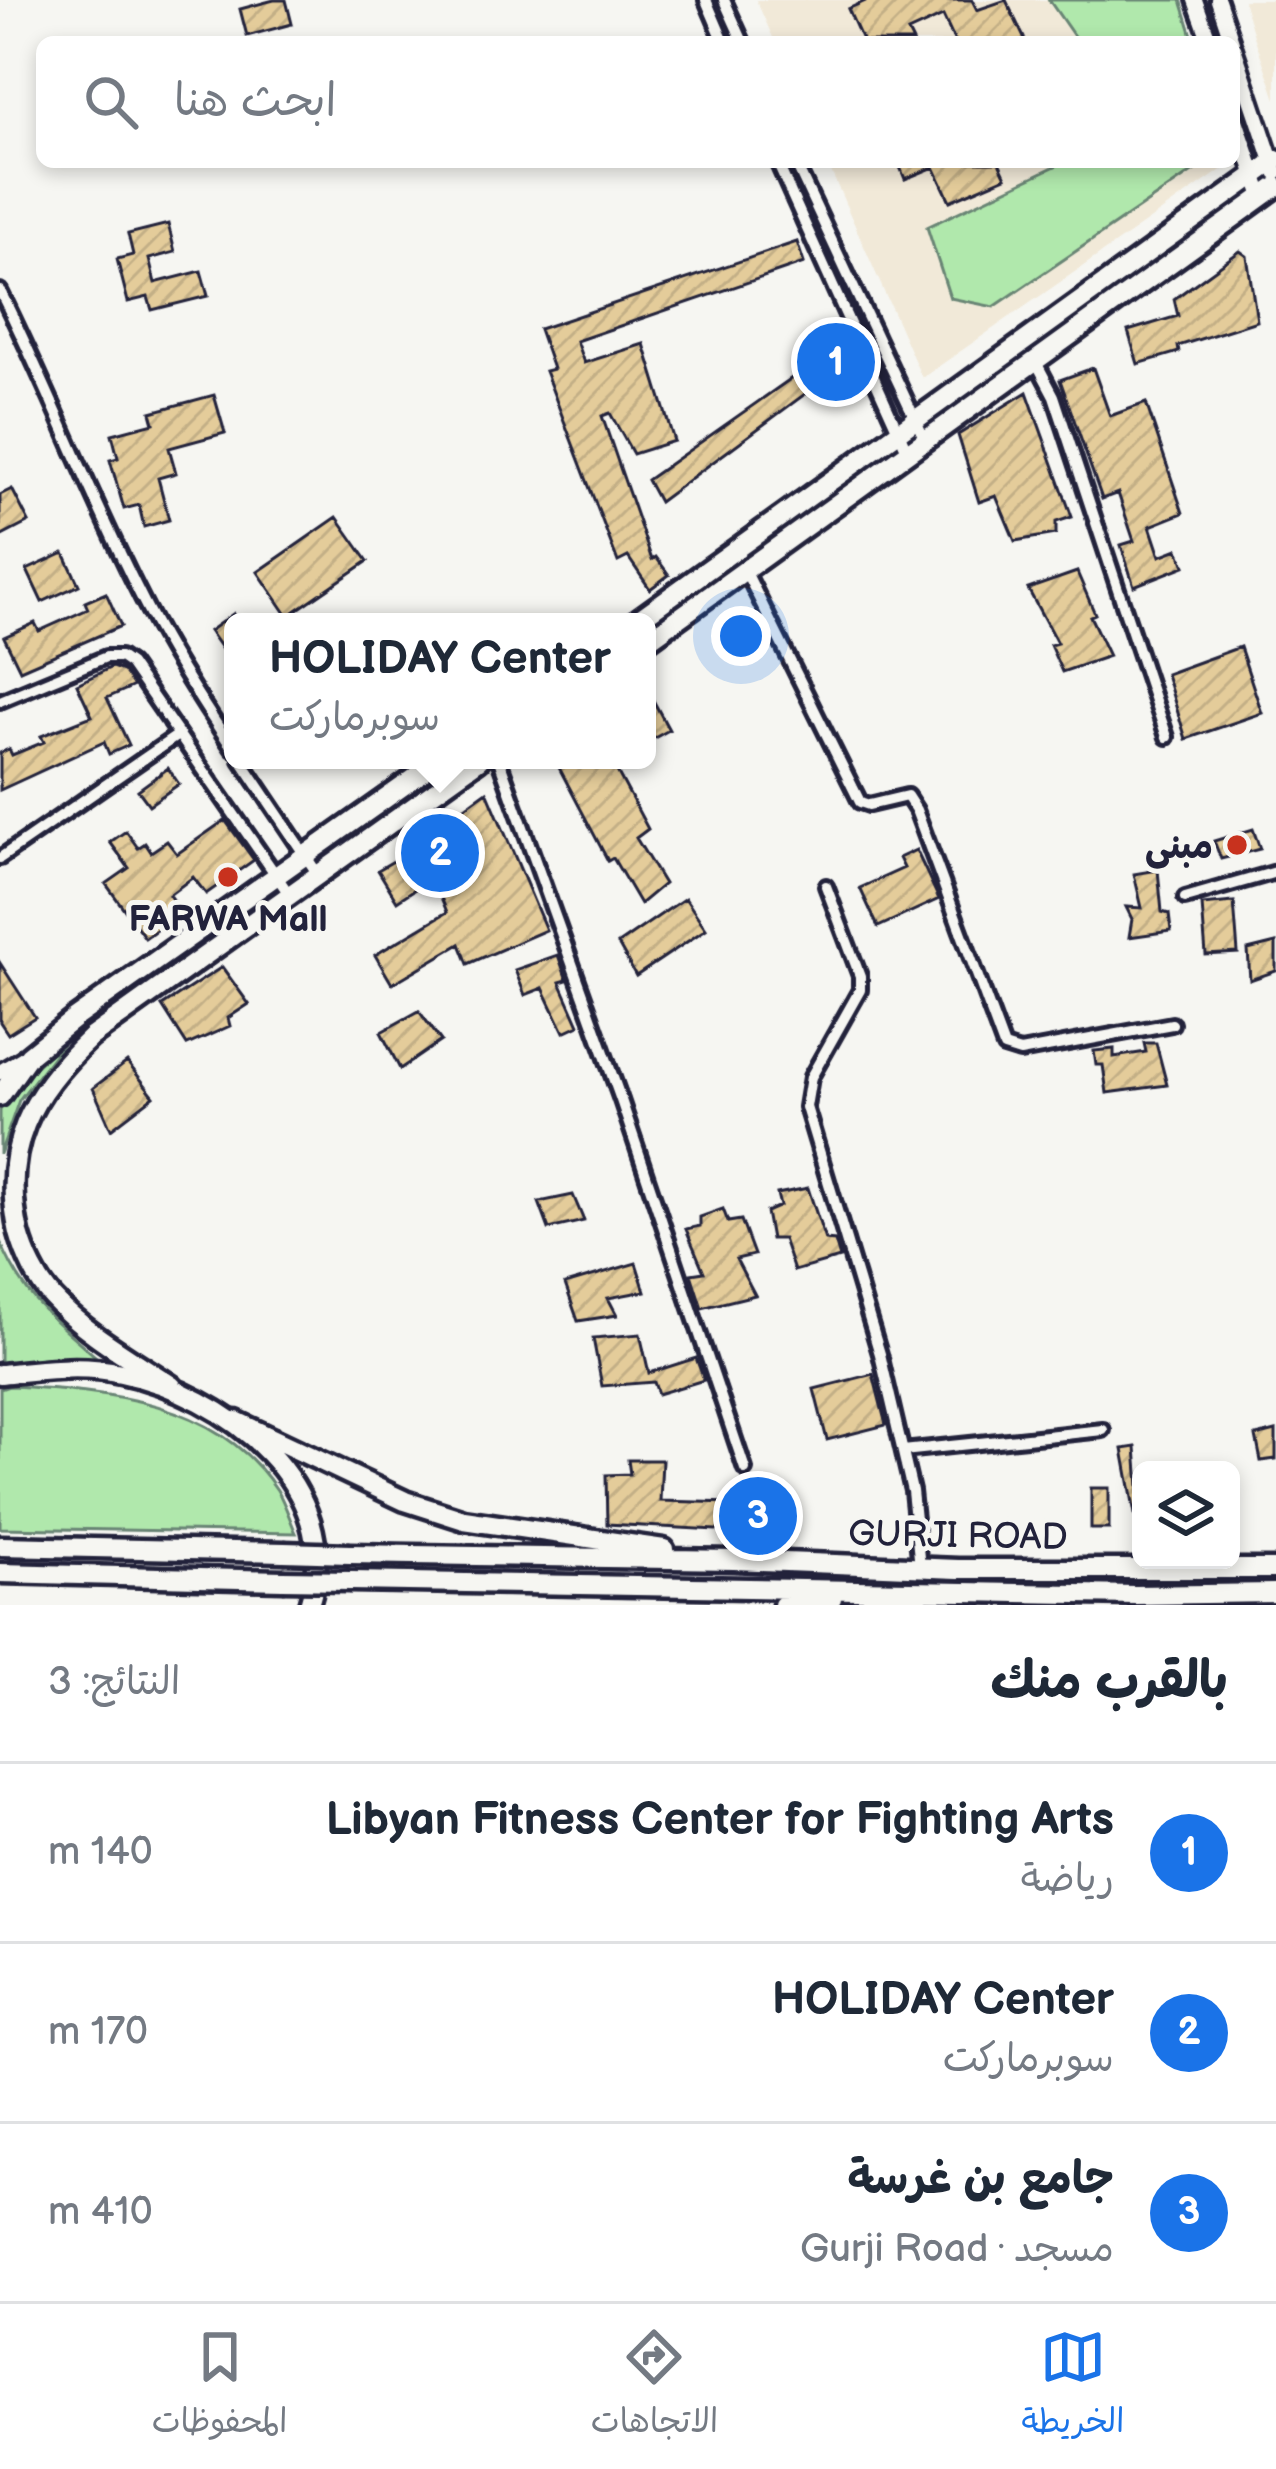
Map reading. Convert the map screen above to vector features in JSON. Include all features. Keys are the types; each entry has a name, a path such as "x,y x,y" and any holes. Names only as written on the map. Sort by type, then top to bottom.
{"main road":[{"path":"648,613 1270,168"},
{"path":"656,634 1269,192"},
{"path":"0,1096 29,1055 427,769"},
{"path":"466,769 92,1037 56,1070 20,1132 13,1160 13,1208 24,1252 50,1295 90,1330 186,1395 404,1501 464,1520 734,1560"},
{"path":"0,1373 69,1368 122,1372 186,1395"},
{"path":"236,1421 271,1452 293,1480 314,1534 314,1588 309,1605"},
{"name":"GURJI ROAD","path":"0,1546 920,1567 1276,1569"},
{"path":"1240,1572 1241,1595"},
{"name":"GURJI ROAD","path":"0,1573 886,1590 1136,1600 1276,1593"},
{"path":"783,1605 886,1590"}],"street":[{"path":"707,0 722,36"},
{"path":"724,0 739,36"},
{"path":"1195,0 1208,36"},
{"path":"1218,0 1230,36"},
{"path":"1240,68 1270,168 1269,192"},
{"path":"1240,123 1270,168"},
{"path":"780,168 907,427 925,440"},
{"path":"798,168 907,427 908,453"},
{"path":"819,255 832,249"},
{"path":"0,291 145,604 173,658 224,735"},
{"path":"1036,362 1054,396 1167,737"},
{"path":"745,570 860,802 869,805 908,796 1004,1047 1020,1052 1172,1024"},
{"path":"0,683 4,699 106,656 120,656 289,894"},
{"path":"0,858 178,735"},
{"path":"247,769 317,873"},
{"path":"502,769 606,1057 745,1469"},
{"path":"1185,898 1276,872"},
{"path":"826,886 860,976 860,991 811,1077 806,1107 880,1354 916,1512 920,1567"},
{"path":"0,1072 29,1055"},
{"path":"0,1226 13,1208"},
{"path":"903,1450 1103,1430"}],"shaded area":[{"path":"756,0 1181,0 1193,36 772,36"},
{"path":"1243,0 1276,0 1276,99 1254,36"},
{"path":"830,168 1224,168 922,378"}],"green space":[{"path":"1049,0 1181,0 1192,36 1074,36"},
{"path":"1051,168 1198,168 994,307 950,298 927,227"},
{"path":"68,1037 19,1100 0,1154 0,1110 21,1080"},
{"path":"0,1241 32,1297 105,1365 49,1358 0,1363"},
{"path":"0,1389 121,1397 192,1419 224,1436 253,1460 277,1490 296,1533 0,1528"}],"building":[{"path":"286,0 292,24 247,36 240,9"},
{"path":"868,0 972,0 977,10 1006,0 1023,36 952,36 943,16 908,32 910,36 860,36 848,9"},
{"path":"900,168 932,168 905,179"},
{"path":"934,168 1002,168 1006,177 950,201"},
{"path":"168,224 175,252 149,259 155,283 201,271 208,296 152,310 148,297 128,302 117,259 133,255 128,234"},
{"path":"797,242 804,263 576,341 584,363 644,344 674,441 633,454 610,413 602,416 652,560 656,557 669,575 650,589 628,557 618,562 545,371 553,369 539,329"},
{"path":"1240,251 1247,256 1257,321 1138,364 1128,331 1178,316 1174,299"},
{"path":"843,342 860,371 848,379 840,368 659,502 647,480"},
{"path":"1093,368 1110,416 1146,403 1183,513 1150,526 1160,556 1178,549 1185,566 1134,586 1121,545 1134,541 1118,493 1102,499 1060,380"},
{"path":"1027,392 1072,517 1056,522 1056,534 1015,541 996,496 979,502 958,435"},
{"path":"214,395 225,433 169,448 176,473 158,478 169,520 144,527 139,505 124,509 110,460 118,458 112,434 154,423 151,412"},
{"path":"12,489 29,522 0,537 0,495"},
{"path":"337,517 368,561 292,613 286,613 258,572"},
{"path":"64,553 79,585 42,602 27,570"},
{"path":"1077,572 1109,656 1062,672 1050,645 1057,643 1028,589"},
{"path":"106,593 121,626 20,670 4,637 35,623 39,631 88,609 85,602"},
{"path":"224,620 224,652 209,631"},
{"path":"1240,647 1262,713 1186,739 1166,674"},
{"path":"112,667 123,671 134,686 107,698 129,745 109,754 104,742 0,790 0,753 9,749 12,755 44,742 41,736 92,716 77,684"},
{"path":"656,706 669,730 656,737"},
{"path":"168,768 179,784 149,805 138,790"},
{"path":"560,769 616,769 648,829 636,838 664,884 640,904 613,858 608,861"},
{"path":"487,791 546,930 468,964 460,944 392,984 375,955 447,912 418,841"},
{"path":"225,820 254,860 206,894 193,877 169,895 181,912 145,938 106,884 129,868 110,842 126,831 138,848 145,843 151,852 167,841 177,854"},
{"name":"مبنى","path":"1253,829 1260,849 1221,859 1214,841"},
{"path":"916,850 939,899 878,927 860,888 904,868 899,858"},
{"path":"402,856 421,885 397,901 378,870"},
{"path":"1158,870 1162,912 1169,914 1171,931 1129,937 1132,919 1126,907 1142,908 1134,874"},
{"path":"685,898 706,929 636,976 618,944"},
{"path":"1234,902 1238,953 1206,955 1202,905"},
{"path":"1276,943 1276,971 1250,980 1248,950"},
{"path":"558,955 567,980 560,982 579,1025 564,1032 543,988 525,995 515,970"},
{"path":"0,963 35,1017 8,1034 0,1022"},
{"path":"222,967 249,1004 228,1018 230,1026 187,1045 162,1006"},
{"path":"419,1011 441,1041 400,1069 381,1032"},
{"path":"1144,1043 1156,1043 1167,1085 1107,1093 1103,1065 1096,1065 1094,1051 1114,1049 1114,1057 1146,1052"},
{"path":"127,1062 154,1096 111,1129 93,1088"},
{"path":"808,1188 825,1240 835,1241 840,1258 794,1271 783,1239 771,1239 766,1212 780,1206 777,1194"},
{"path":"573,1195 584,1221 549,1229 539,1202"},
{"path":"723,1209 728,1222 741,1220 754,1255 736,1259 755,1295 702,1308 691,1274 704,1272 686,1229 700,1226 700,1217"},
{"path":"636,1263 645,1291 608,1298 617,1315 578,1321 565,1284"},
{"path":"640,1334 649,1373 696,1358 704,1380 658,1394 654,1382 602,1386 593,1338"},
{"path":"873,1374 886,1425 827,1440 814,1389"},
{"path":"1276,1431 1276,1459 1261,1461 1256,1436"},
{"path":"1136,1447 1132,1498 1123,1449"},
{"path":"628,1460 662,1460 660,1501 771,1504 771,1533 607,1524 606,1475 630,1474"},
{"path":"1091,1488 1109,1488 1109,1529 1091,1529"}],"place":[{"name":"Libyan Fitness Center for Fighting Arts","path":"836,362"},
{"name":"مبنى","path":"1237,845"},
{"name":"HOLIDAY Center","path":"440,853"},
{"name":"FARWA Mall","path":"228,877"},
{"name":"جامع بن غرسة","path":"758,1516"}]}
